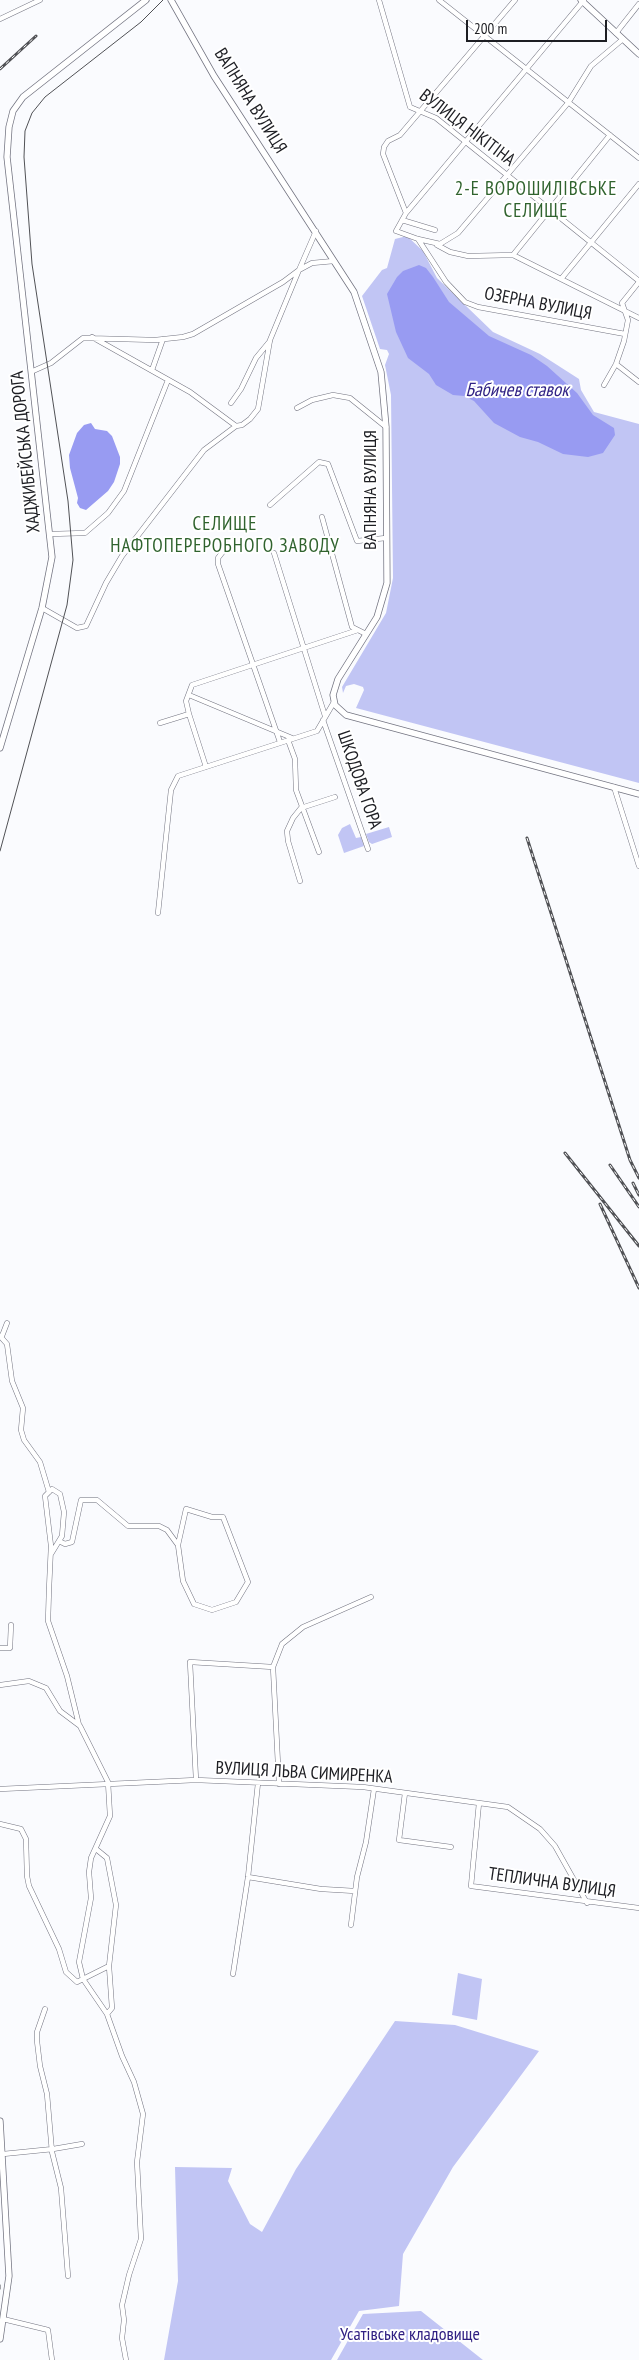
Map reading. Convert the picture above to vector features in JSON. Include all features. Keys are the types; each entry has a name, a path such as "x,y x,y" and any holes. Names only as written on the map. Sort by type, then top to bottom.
{"street":[{"path":"0,19 40,0"},
{"name":"ХАДЖИБЕЙСЬКА ДОРОГА","path":"0,748 42,608 52,566 51,534 7,157 7,140 14,111 23,97 146,0"},
{"name":"ВАПНЯНА ВУЛИЦЯ","path":"172,0 214,76 354,292 378,357 384,388 386,427 387,583 377,617 338,679 333,695 334,702"},
{"name":"ВУЛИЦЯ НІКІТІНА","path":"379,0 410,107 436,118 639,282"},
{"path":"439,0 639,158"},
{"path":"445,5 448,0"},
{"path":"406,213 383,150 386,144 400,135 515,0"},
{"path":"623,39 591,66 568,102 508,176 458,233 440,244 418,239 396,230 406,213 527,69 582,0 639,54"},
{"path":"616,32 639,4"},
{"path":"513,255 610,135"},
{"path":"562,279 639,184"},
{"path":"402,220 435,230"},
{"path":"42,608 77,628 86,626 106,583 122,556 204,450 236,426 242,425 250,419 258,409 270,340 316,231"},
{"name":"ОЗЕРНА ВУЛИЦЯ","path":"418,239 446,282 464,302 478,307 625,334"},
{"path":"433,243 450,252 468,256 513,255 639,318"},
{"path":"32,371 51,363 78,340 92,337 163,339 194,334 312,263 334,261"},
{"path":"604,385 616,364 625,334 628,320 622,303 639,282"},
{"path":"92,337 212,406 236,426"},
{"path":"152,370 163,339"},
{"path":"231,403 241,389 256,358 270,340"},
{"path":"616,364 639,382"},
{"path":"51,534 85,534 108,514 124,491 168,380"},
{"path":"297,408 312,400 333,395 350,398 386,427"},
{"path":"270,505 319,462 328,464 358,541 386,538"},
{"path":"322,517 352,627 366,634"},
{"path":"232,540 218,558 218,564 280,742"},
{"name":"ШКОДОВА ГОРА","path":"274,553 324,718 368,849"},
{"path":"206,767 188,714 186,701 192,685 358,630"},
{"path":"189,695 274,729 290,739 295,759 296,790 301,808 319,852"},
{"path":"158,913 170,790 178,776 317,730 334,702 346,716 613,785 639,794"},
{"path":"160,723 188,714"},
{"path":"613,785 639,866"},
{"path":"300,881 287,832 296,812 301,808 335,797"},
{"path":"6,1323 1,1336 8,1344 12,1381 24,1408 21,1430 24,1440 40,1462 49,1492"},
{"path":"51,1554 62,1536 64,1512 60,1494 52,1489 45,1496 51,1554 48,1621 67,1676 80,1726 108,1782 110,1816 91,1858 89,1872 91,1898 79,1962 83,1979 108,2014 122,2056 134,2082 143,2114 137,2162 141,2238 122,2305 124,2320 122,2338 126,2360"},
{"path":"59,1541 65,1544 72,1542 81,1500 87,1498 97,1500 128,1526 159,1526 167,1530 178,1544 183,1581 194,1604 212,1610 236,1602 248,1582 222,1517 212,1517 186,1509 178,1544"},
{"path":"278,1784 273,1667 282,1644 303,1626 371,1597"},
{"path":"0,1648 10,1648 12,1625"},
{"path":"196,1780 190,1662 273,1667"},
{"path":"0,1685 29,1681 37,1683 46,1688 60,1711 80,1726"},
{"name":"ВУЛИЦЯ ЛЬВА СИМИРЕНКА","path":"0,1790 108,1782 196,1780 374,1789 508,1807 540,1829 555,1846 587,1902"},
{"path":"233,1974 248,1877 258,1783"},
{"path":"351,1925 355,1891 366,1842 374,1789"},
{"path":"405,1793 400,1840 451,1847"},
{"name":"ТЕПЛИЧНА ВУЛИЦЯ","path":"479,1803 471,1886 639,1908"},
{"path":"0,1824 21,1830 26,1839 27,1876 33,1897 58,1949 66,1972 77,1982 109,1966"},
{"path":"96,1849 107,1858 116,1905 109,1966 112,2008 108,2014"},
{"path":"248,1877 320,1889 355,1891"},
{"path":"45,2009 37,2032 37,2040 40,2066 47,2094 53,2149 64,2212 68,2276"},
{"path":"0,2121 8,2276 0,2340"},
{"path":"3,2154 82,2144"},
{"path":"3,2319 48,2330 52,2360"}],"green space":[{"path":"407,236 423,251 437,278 493,332 540,354 579,379 581,390 594,412 639,424 639,783 356,708 364,690 363,687 354,684 346,686 343,693 342,687 386,613 393,578 391,395 385,365 389,354 387,350 380,349 362,296 382,270 387,268 395,239"},
{"path":"350,824 356,838 361,837 364,846 344,853 338,835 342,828"},
{"path":"389,827 392,837 372,844 369,842 366,834"},
{"path":"458,1973 482,1979 477,2020 452,2015"},
{"path":"395,2021 455,2025 539,2051 453,2167 403,2254 399,2306 359,2311 331,2360 164,2360 178,2281 175,2167 232,2168 228,2181 250,2224 262,2232 296,2169"},
{"name":"Усатівське кладовище","path":"421,2311 483,2360 337,2360 363,2314"}],"water":[{"name":"Бабичев ставок","path":"419,265 426,268 449,302 489,336 531,355 547,366 577,393 593,415 614,428 615,435 603,453 588,457 563,454 538,442 520,437 494,423 474,401 464,396 453,395 436,385 429,374 408,358 396,332 387,294 403,271"},
{"path":"91,423 95,429 107,431 112,436 120,457 120,464 114,482 108,491 86,510 80,508 77,503 78,498 70,468 69,455 77,433 84,425"}],"tram line":[{"path":"0,851 67,605 73,560 68,501 32,264 24,157 25,131 32,113 45,97 141,22 163,0"}],"railway":[{"path":"0,69 36,36"},
{"path":"527,838 630,1160 639,1178"},
{"path":"565,1153 639,1246"},
{"path":"610,1165 639,1207"},
{"path":"633,1183 639,1195"},
{"path":"600,1204 639,1288"}],"district":[{"name":"2-Е ВОРОШИЛІВСЬКЕ СЕЛИЩЕ","path":"536,201"},
{"name":"СЕЛИЩЕ НАФТОПЕРЕРОБНОГО ЗАВОДУ","path":"225,536"}]}
